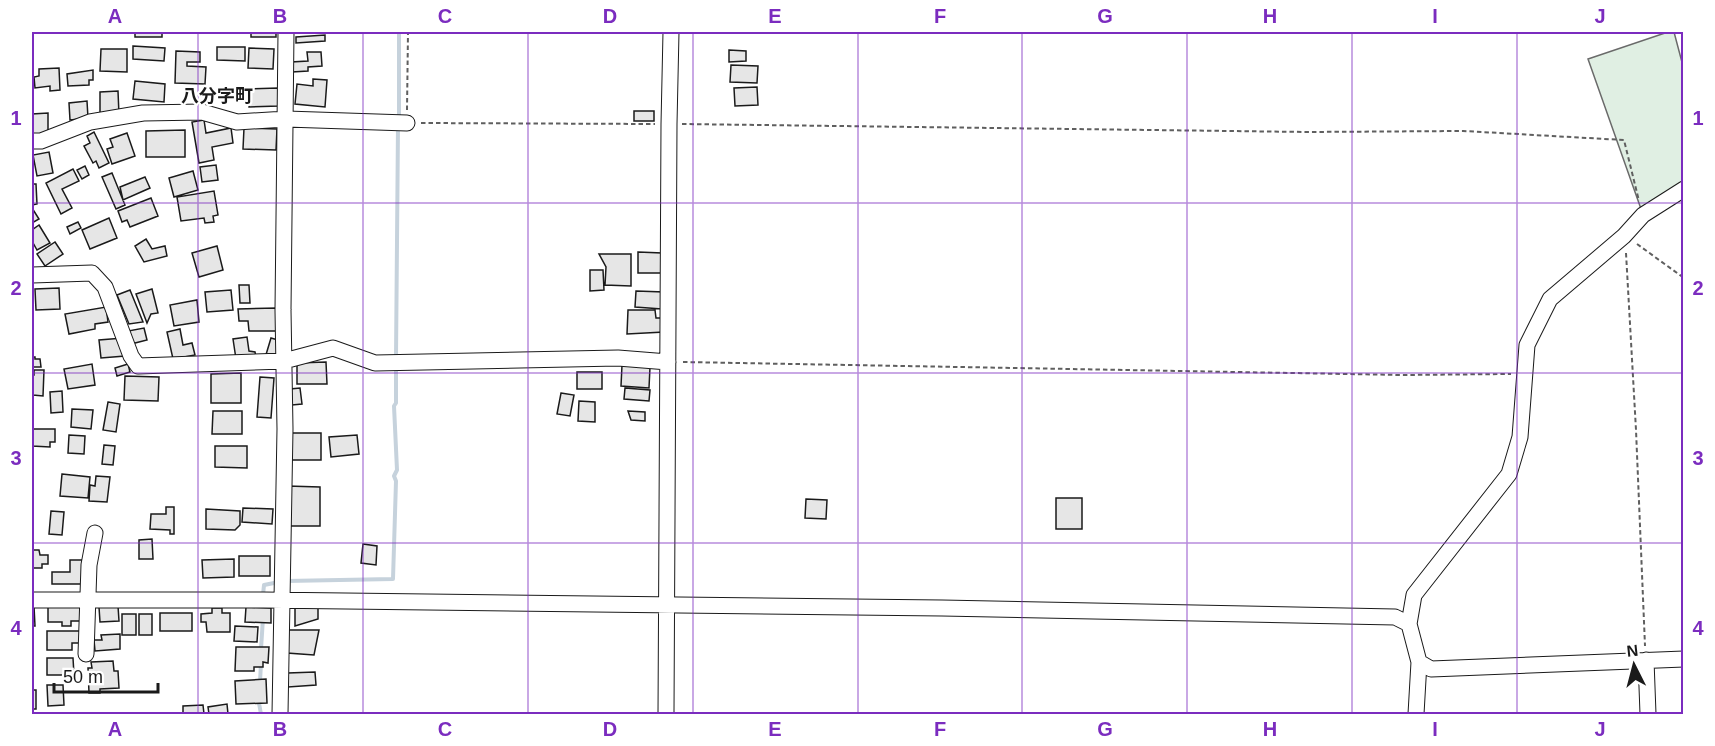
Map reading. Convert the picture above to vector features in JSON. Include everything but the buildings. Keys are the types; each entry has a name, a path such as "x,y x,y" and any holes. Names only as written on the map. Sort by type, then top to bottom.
{"street":[{"path":"280,714 285,429 283,310 286,32"},
{"path":"666,714 671,32"},
{"path":"32,141 41,141 90,122 143,113 202,112 237,122 286,119 407,123"},
{"path":"1416,714 1419,662 1409,624 1414,595 1509,474 1520,437 1527,345 1550,299 1624,236 1643,215 1683,189"},
{"path":"32,275 92,273 105,287 131,356 138,366 284,361 333,348 375,363 618,358 668,362"},
{"path":"86,654 89,565 95,533"},
{"path":"32,600 1030,609 1383,616 1395,617 1409,624"},
{"path":"1419,662 1431,669 1683,659"},
{"path":"1646,660 1648,714"}],"path":[{"path":"408,32 407,123 1307,132 1463,131 1624,140 1643,215"},
{"path":"1624,236 1683,278"},
{"path":"1624,236 1636,430 1646,660"},
{"path":"668,362 1379,375 1526,374"}],"green space":[{"path":"1674,32 1683,66 1683,186 1641,209 1588,59"}],"waterway":[{"path":"399,32 399,118"},
{"path":"396,358 398,125"},
{"path":"286,581 393,579 396,481 394,476 397,470 394,406 396,403 396,365"},
{"path":"263,595 264,585 279,582"},
{"path":"261,649 263,618"},
{"path":"260,682 261,663"},
{"path":"258,698 261,714"}],"district":[{"name":"八分字町","path":"217,96"}]}
